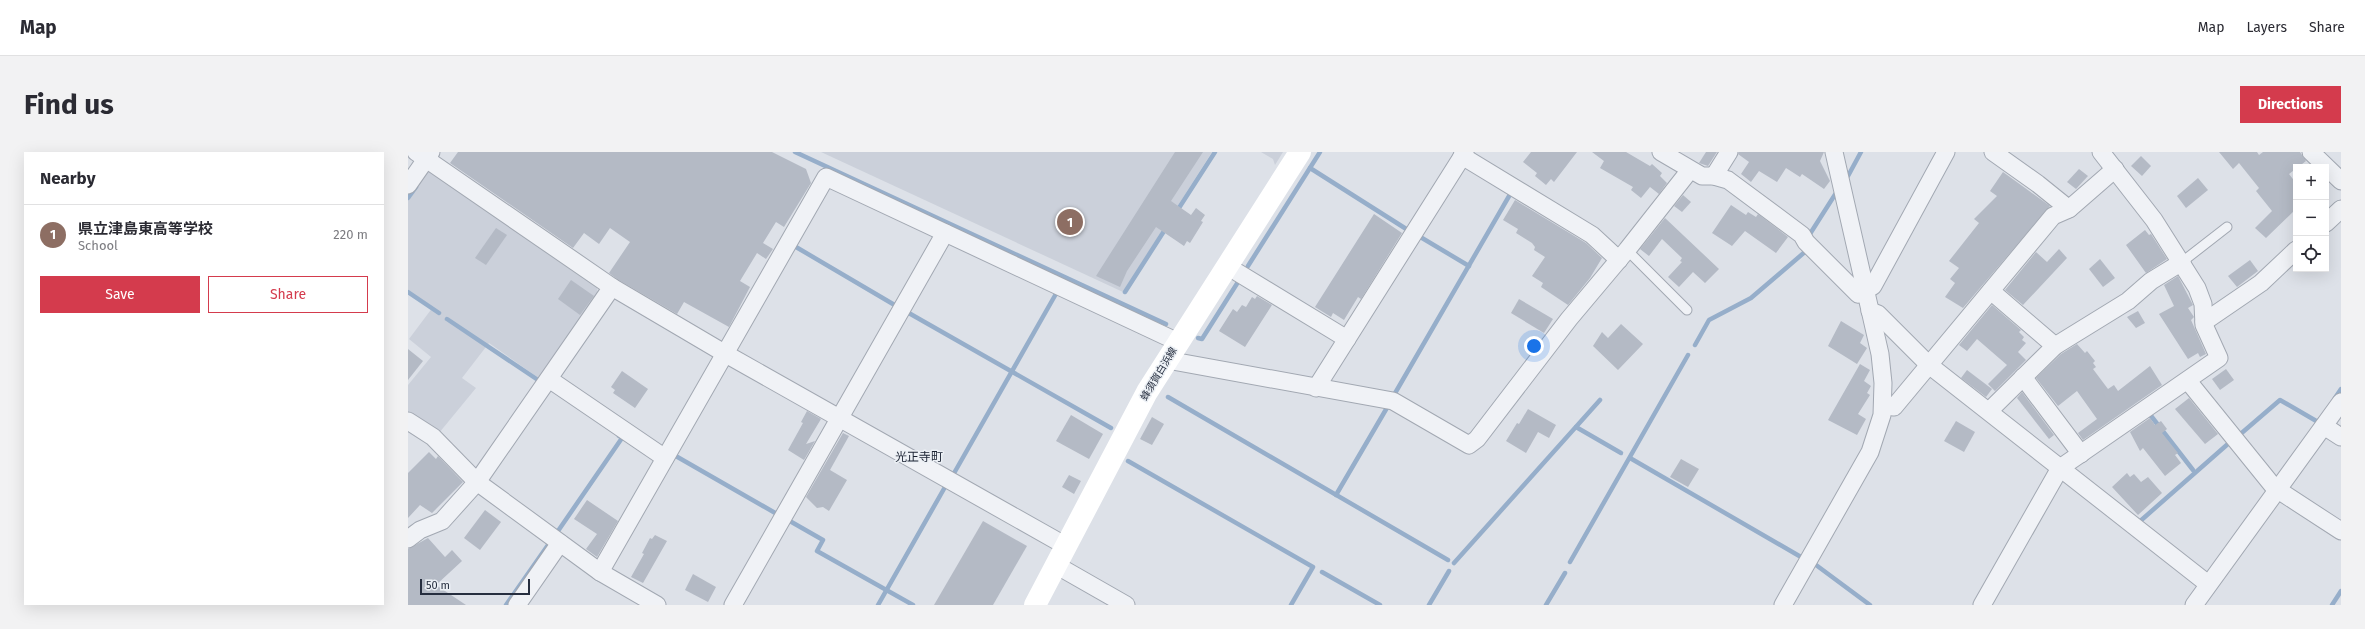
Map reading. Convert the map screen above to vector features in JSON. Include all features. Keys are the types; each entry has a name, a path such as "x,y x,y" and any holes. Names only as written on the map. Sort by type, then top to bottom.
{"main road":[{"name":"蜂須賀白浜線","path":"1035,605 1123,435 1178,342 1300,152"}],"street":[{"path":"1661,152 1702,176 1714,176 1728,180 1802,235 1806,242 1858,294 1866,292 1873,286 1946,152"},
{"path":"1714,176 1729,152"},
{"path":"1783,605 1870,452 1882,416 1883,406 1880,354 1834,152"},
{"path":"1993,152 2038,184 2069,209"},
{"path":"1982,605 2060,468 2188,381 2219,358 2204,322 2204,304 2182,262 2154,220 2101,152"},
{"path":"2311,152 2341,181"},
{"path":"408,185 424,154 612,287 724,353 1066,546"},
{"path":"1316,388 1463,154 1623,255"},
{"path":"1883,406 1894,407 2053,216 2069,209 2114,169"},
{"path":"1167,360 1393,401 1469,445 1477,439 1568,319 1623,255 1690,170"},
{"path":"600,572 724,353 826,178 1178,342"},
{"path":"2329,220 2341,209"},
{"path":"733,605 945,233"},
{"path":"2204,322 2261,282 2293,253"},
{"path":"1989,411 2055,346 2128,301 2151,281 2182,262"},
{"path":"1227,266 1347,339"},
{"path":"408,539 420,530 442,521 477,482 612,287"},
{"path":"1991,291 2055,346"},
{"path":"1870,311 1878,314 1929,365 2208,584"},
{"path":"2023,377 2081,454"},
{"path":"549,379 665,458"},
{"path":"2188,381 2277,490 2341,531"},
{"path":"2197,604 2208,584 2341,402"},
{"path":"408,422 433,437 477,482 600,572 657,605"},
{"path":"2324,426 2341,437"},
{"path":"517,605 560,543"},
{"path":"1056,565 1126,605"}],"lane":[{"path":"2182,262 2227,227"},
{"path":"1623,255 1687,310"}],"shaded area":[{"path":"821,152 1212,152 1123,292"},
{"path":"1261,152 1283,152 1275,165 1273,159"},
{"path":"428,171 432,172 597,287 598,294 540,379 489,343 462,378 476,388 439,433 408,414 408,385 431,357 409,339 433,307 408,290 408,201"}],"building":[{"path":"458,152 772,152 806,169 811,183 784,227 776,222 763,243 773,249 766,259 757,253 740,281 750,287 729,327 684,302 677,314 617,279 609,273 630,242 610,228 599,244 584,233 573,248 450,163"},
{"path":"1175,152 1203,152 1171,201 1191,215 1196,208 1205,215 1201,221 1203,222 1190,243 1187,241 1184,246 1156,227 1127,271 1120,287 1096,276"},
{"path":"1531,152 1577,152 1554,182 1551,179 1546,185 1535,176 1537,173 1523,162"},
{"path":"1592,152 1626,152 1650,166 1652,164 1662,173 1660,176 1667,183 1659,194 1650,187 1641,198 1631,190 1633,187 1600,168 1604,161"},
{"path":"1706,152 1717,152 1708,166 1699,163"},
{"path":"1739,152 1824,152 1820,161 1830,181 1824,189 1802,174 1800,177 1786,168 1777,182 1759,171 1751,182 1741,174 1749,162 1738,154"},
{"path":"2219,152 2257,152 2259,155 2263,152 2300,152 2306,161 2302,164 2293,164 2293,171 2289,174 2293,179 2293,212 2266,238 2255,228 2272,211 2256,191 2259,188 2239,163 2233,169"},
{"path":"2141,156 2151,166 2142,176 2131,166"},
{"path":"2079,169 2088,176 2076,189 2067,182"},
{"path":"2003,172 2050,206 1963,308 1945,297 1955,283 1950,279 1959,268 1949,261 1979,223 1974,219 1997,196 1990,191"},
{"path":"2198,178 2208,190 2186,208 2177,196"},
{"path":"1683,195 1691,202 1682,212 1674,206"},
{"path":"1515,200 1586,243 1602,258 1590,278 1568,305 1541,287 1543,283 1532,276 1545,257 1534,250 1535,247 1532,243 1516,233 1518,229 1503,220"},
{"path":"1731,205 1746,215 1748,212 1756,217 1758,214 1788,237 1776,253 1745,231 1732,246 1712,233"},
{"path":"1374,214 1402,233 1361,299 1358,297 1344,320 1333,313 1331,317 1315,307"},
{"path":"1665,218 1719,269 1705,283 1693,272 1679,287 1668,277 1682,262 1680,261 1682,258 1662,239 1649,256 1640,249"},
{"path":"496,228 507,235 486,265 475,258"},
{"path":"2145,230 2149,235 2151,234 2167,259 2146,273 2126,245"},
{"path":"2059,249 2067,258 2023,305 2005,290 2036,252 2047,262"},
{"path":"2100,259 2115,278 2103,287 2089,269"},
{"path":"2250,260 2258,271 2237,287 2228,276"},
{"path":"2178,276 2193,305 2188,308 2194,317 2191,320 2206,354 2200,357 2198,353 2188,359 2159,314 2174,306 2164,285"},
{"path":"571,280 594,296 580,315 558,299"},
{"path":"1257,296 1272,305 1245,347 1219,331 1233,309 1237,312 1242,305 1246,307 1252,297 1255,299"},
{"path":"1519,299 1553,319 1544,333 1511,313"},
{"path":"1992,305 2021,330 2019,332 2024,337 2022,340 2026,343 2018,352 2026,360 1995,391 1988,384 2007,365 1977,339 1967,351 1959,345"},
{"path":"2138,311 2145,323 2136,328 2127,317"},
{"path":"1841,321 1864,335 1860,343 1867,348 1857,364 1828,346"},
{"path":"1621,324 1643,344 1618,370 1593,346 1602,332 1608,338"},
{"path":"2077,344 2085,353 2087,351 2095,361 2093,363 2096,367 2093,369 2108,389 2114,385 2118,391 2150,366 2162,385 2083,440 2078,433 2097,419 2077,391 2058,406 2036,378 2061,354"},
{"path":"408,349 423,361 408,380"},
{"path":"1860,364 1870,370 1864,381 1871,386 1867,393 1870,395 1858,414 1866,419 1857,435 1828,420"},
{"path":"2226,369 2234,380 2220,390 2212,379"},
{"path":"1967,370 1992,389 1986,397 1961,378"},
{"path":"622,371 648,389 635,408 613,393 615,390 611,387"},
{"path":"2022,392 2054,435 2049,439 2017,398"},
{"path":"2189,398 2218,434 2205,444 2175,409"},
{"path":"1528,409 1556,425 1549,438 1538,432 1526,453 1506,441"},
{"path":"807,411 821,419 806,444 815,441 804,460 788,450 803,423 801,422"},
{"path":"1071,415 1103,434 1089,459 1056,441"},
{"path":"1152,417 1164,424 1152,445 1140,439"},
{"path":"2150,418 2155,425 2161,421 2167,429 2162,433 2178,453 2175,455 2181,463 2165,476 2143,448 2140,451 2130,432"},
{"path":"1956,421 1975,432 1964,452 1944,441"},
{"path":"843,433 849,436 830,470 847,480 829,511 823,507 817,508 806,497"},
{"path":"429,452 436,459 438,456 463,482 432,513 420,505 408,518 408,473"},
{"path":"1681,459 1699,469 1688,487 1670,477"},
{"path":"2127,473 2130,477 2134,474 2141,482 2148,477 2162,493 2138,515 2112,487"},
{"path":"1069,475 1081,481 1074,494 1062,487"},
{"path":"587,500 618,521 597,557 586,549 597,534 574,519"},
{"path":"485,510 501,522 480,550 464,538"},
{"path":"983,521 1027,546 993,605 934,605"},
{"path":"655,535 667,541 643,583 631,577 644,554 642,553 650,538 652,539"},
{"path":"428,538 445,557 452,550 462,561 436,585 466,605 408,605 408,549"},
{"path":"693,574 716,587 708,602 685,590"}],"waterway":[{"path":"795,152 1166,324"},
{"path":"1177,211 1215,152"},
{"path":"1248,266 1320,152"},
{"path":"1848,176 1861,152"},
{"path":"1310,168 1411,232"},
{"path":"408,198 416,187"},
{"path":"1394,395 1512,191"},
{"path":"1808,237 1836,193"},
{"path":"1125,292 1166,228"},
{"path":"1417,235 1469,266"},
{"path":"796,247 898,307"},
{"path":"1695,345 1709,320 1751,298 1806,251 1808,253"},
{"path":"1198,338 1202,339 1238,282"},
{"path":"408,292 439,313"},
{"path":"953,475 1057,292"},
{"path":"907,312 1111,428"},
{"path":"447,319 538,380"},
{"path":"1570,562 1688,355"},
{"path":"2335,398 2341,389"},
{"path":"1168,397 1448,560"},
{"path":"1454,563 1600,400"},
{"path":"2237,437 2280,400 2318,422 2320,419"},
{"path":"1336,495 1388,406"},
{"path":"2148,412 2193,470"},
{"path":"1576,427 1621,453"},
{"path":"558,531 622,438 619,436"},
{"path":"2138,523 2229,443"},
{"path":"674,455 777,514"},
{"path":"1630,458 1801,557"},
{"path":"1128,461 1313,567 1291,605"},
{"path":"878,605 945,487"},
{"path":"788,520 823,540 817,551 913,605"},
{"path":"506,605 548,545"},
{"path":"1816,565 1870,605"},
{"path":"1429,605 1449,571"},
{"path":"1322,572 1380,605"},
{"path":"1546,605 1565,573"},
{"path":"2332,605 2341,591"}],"place":[{"name":"県立津島東高等学校","path":"1070,222"}],"district":[{"name":"光正寺町","path":"919,457"}]}
